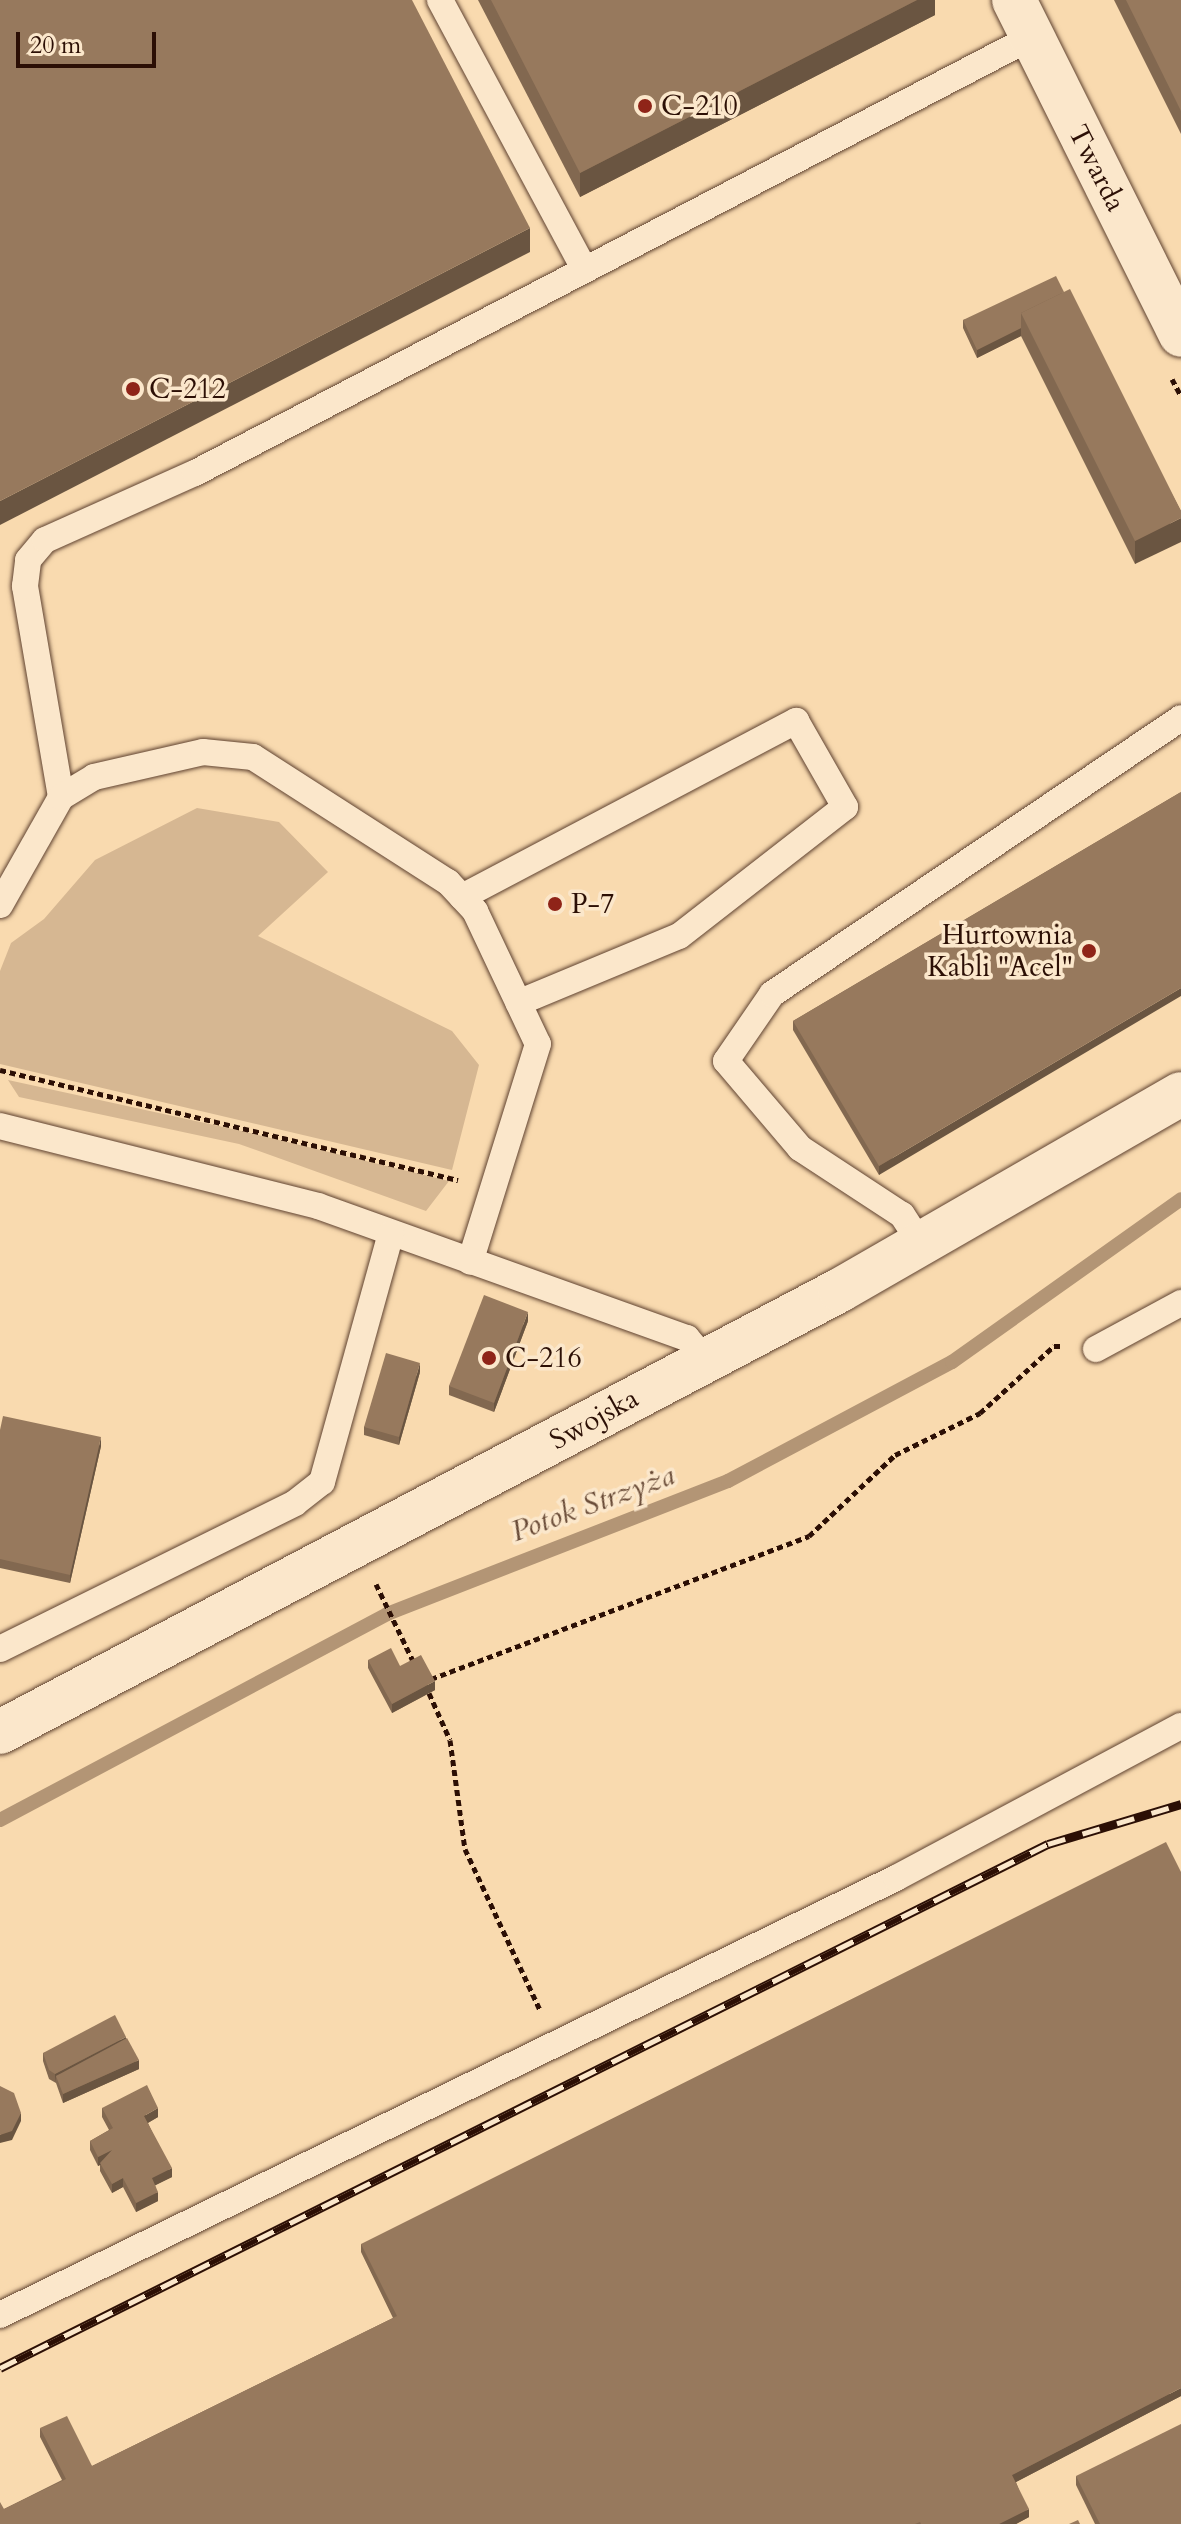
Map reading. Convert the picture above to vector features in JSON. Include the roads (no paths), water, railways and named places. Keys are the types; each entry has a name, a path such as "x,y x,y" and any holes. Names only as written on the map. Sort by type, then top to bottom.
{"street":[{"name":"Twarda","path":"1023,18 1181,335"},
{"name":"Swojska","path":"0,1732 447,1502 704,1358 921,1244 1181,1094"}],"lane":[{"path":"440,0 585,270"},
{"path":"61,797 25,586 28,560 45,540 195,473 585,270 1023,18"},
{"path":"921,1244 902,1215 800,1148 726,1061 772,994 1181,718"},
{"path":"462,897 796,721 845,807 679,936 518,1003"},
{"path":"0,905 61,797 94,777 203,752 253,757 462,897 538,1044 495,1195 470,1262"},
{"path":"0,1126 304,1202 687,1338 704,1358"},
{"path":"0,1649 295,1503 322,1482 391,1233"},
{"path":"1096,1349 1181,1303"},
{"path":"0,2315 896,1878 1181,1726"}],"waterway":[{"name":"Potok Strzyża","path":"0,1820 387,1614 728,1481 952,1362 1181,1199"}],"railway":[{"path":"0,2368 1048,1844 1181,1804"}],"place":[{"name":"C-210","path":"645,106"},
{"name":"C-212","path":"133,389"},
{"name":"P-7","path":"555,904"},
{"name":"Hurtownia Kabli \"Acel\"","path":"1089,951"},
{"name":"C-216","path":"489,1358"}]}
